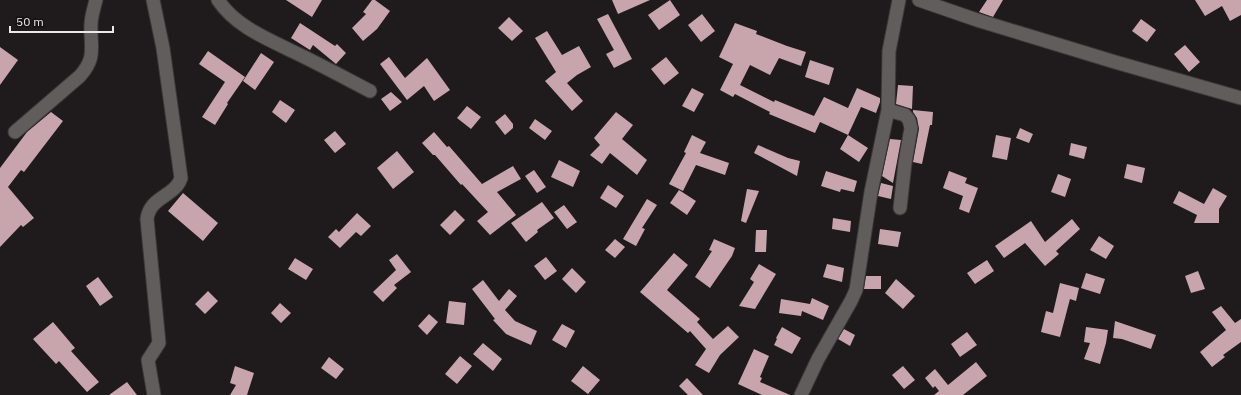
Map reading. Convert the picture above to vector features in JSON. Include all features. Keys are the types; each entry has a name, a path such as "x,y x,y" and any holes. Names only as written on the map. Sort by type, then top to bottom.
{"street":[{"path":"15,132 80,76 88,67 92,55 91,25 96,0"},
{"path":"153,0 163,48 180,178 179,185 151,206 147,219 159,343 148,360 154,395"},
{"path":"218,0 236,20 257,33 370,91"},
{"path":"801,395 818,358 856,290 871,192 888,110 889,51 899,0"},
{"path":"919,0 977,20 1107,60 1241,98"},
{"path":"888,110 905,115 909,120 911,128 900,208"}],"building":[{"path":"286,0 322,0 312,17"},
{"path":"372,0 375,0 390,11 377,29 363,41 352,28 366,14 363,12"},
{"path":"612,0 650,0 618,14"},
{"path":"670,0 680,15 659,30 648,15"},
{"path":"987,0 1003,0 993,17 979,12"},
{"path":"1195,0 1241,0 1241,15 1230,21 1222,6 1205,16"},
{"path":"608,14 632,59 614,68 606,54 614,50 597,19"},
{"path":"702,14 715,31 701,42 688,25"},
{"path":"509,17 523,31 512,41 498,28"},
{"path":"1141,19 1156,30 1147,42 1132,31"},
{"path":"300,23 335,46 337,44 346,53 336,64 313,45 310,50 291,38"},
{"path":"735,23 757,31 756,34 806,52 801,66 779,58 770,75 750,65 740,85 774,102 775,100 814,116 824,97 848,108 857,88 880,98 876,113 861,107 848,135 820,122 815,133 769,114 770,112 735,94 733,97 720,90 733,64 719,57"},
{"path":"547,31 562,55 579,46 591,67 567,83 583,101 572,111 545,81 556,72 535,38"},
{"path":"1185,45 1200,62 1189,72 1174,54"},
{"path":"0,47 18,60 0,85"},
{"path":"208,51 245,77 227,103 228,104 215,125 202,117 225,82 199,64"},
{"path":"261,53 274,62 255,90 243,81"},
{"path":"389,57 405,78 427,58 450,90 434,101 424,86 407,100 380,64"},
{"path":"666,57 679,73 664,85 651,69"},
{"path":"810,60 834,68 829,85 805,77"},
{"path":"898,85 913,86 912,109 896,104"},
{"path":"692,88 704,94 694,112 682,106"},
{"path":"391,92 402,102 390,111 381,99"},
{"path":"280,100 295,110 286,123 272,112"},
{"path":"467,106 481,117 471,129 457,118"},
{"path":"913,110 933,112 932,125 930,125 922,164 913,162 919,129 917,118"},
{"path":"51,112 63,121 24,172 21,170 8,187 34,218 23,227 21,225 0,247 0,168 27,132"},
{"path":"616,112 633,125 622,139 647,160 637,175 610,153 602,164 590,155 600,145 594,138"},
{"path":"505,114 513,124 513,128 505,135 495,122"},
{"path":"535,119 552,131 545,140 529,128"},
{"path":"1020,128 1033,134 1029,143 1016,138"},
{"path":"335,131 346,144 335,153 324,140"},
{"path":"434,132 447,147 449,146 482,184 513,166 521,179 497,192 516,215 490,235 477,221 488,212 422,143"},
{"path":"692,135 706,142 700,153 729,163 725,175 696,165 683,191 669,184 686,153 684,152"},
{"path":"848,135 868,148 859,162 840,149"},
{"path":"996,135 1011,138 1007,160 992,157"},
{"path":"890,139 901,140 893,183 882,176"},
{"path":"1071,143 1087,147 1084,159 1069,155"},
{"path":"758,145 788,158 800,161 797,176 754,153"},
{"path":"397,151 414,172 393,189 377,168"},
{"path":"559,160 580,171 573,187 551,177"},
{"path":"1127,164 1145,168 1142,183 1124,178"},
{"path":"534,170 546,187 537,193 525,176"},
{"path":"826,171 857,181 854,192 841,189 840,192 821,186"},
{"path":"949,171 967,178 965,183 978,188 969,213 959,209 963,196 943,188"},
{"path":"1058,174 1071,179 1065,197 1051,192"},
{"path":"881,183 893,186 891,199 878,196"},
{"path":"608,185 624,196 616,208 600,198"},
{"path":"1213,188 1227,196 1219,209 1219,223 1194,223 1197,215 1173,203 1179,191 1204,204"},
{"path":"747,189 759,191 746,223 741,221"},
{"path":"679,190 696,201 687,215 670,203"},
{"path":"183,193 218,223 203,241 168,211"},
{"path":"647,199 657,205 642,228 645,229 636,246 623,239"},
{"path":"542,202 554,218 537,230 538,232 526,242 511,223"},
{"path":"564,205 577,222 567,229 554,212"},
{"path":"455,210 465,220 450,235 440,225"},
{"path":"357,213 371,226 361,236 356,232 340,248 328,237 336,229 339,232"},
{"path":"833,218 851,221 850,232 832,229"},
{"path":"1072,219 1080,229 1056,251 1059,254 1045,266 1025,243 1004,258 995,246 1031,221 1045,242"},
{"path":"880,229 901,232 898,247 878,244"},
{"path":"756,230 767,230 766,252 755,252"},
{"path":"1099,236 1114,246 1106,259 1090,250"},
{"path":"615,239 625,247 615,258 605,250"},
{"path":"714,239 735,248 732,256 710,288 695,277 712,251 709,250"},
{"path":"674,253 688,265 667,290 700,319 697,322 713,339 728,326 739,337 720,355 709,373 695,365 706,349 690,331 688,333 640,292"},
{"path":"397,254 411,272 394,285 397,288 383,302 373,292 396,270 389,260"},
{"path":"546,257 557,271 545,280 534,266"},
{"path":"295,258 313,269 306,280 288,269"},
{"path":"987,260 994,271 975,284 967,273"},
{"path":"759,264 776,274 755,309 739,306 754,282 750,279"},
{"path":"827,264 844,268 842,282 823,277"},
{"path":"572,268 586,282 576,293 562,279"},
{"path":"1198,271 1205,289 1191,293 1185,276"},
{"path":"1086,273 1105,279 1100,294 1081,288"},
{"path":"866,276 881,276 881,289 864,289"},
{"path":"98,277 113,297 100,306 86,286"},
{"path":"896,279 915,296 903,309 885,293"},
{"path":"483,280 499,301 509,289 517,296 505,310 515,321 537,331 531,345 506,334 493,320 495,319 472,289"},
{"path":"1060,283 1079,288 1076,301 1070,299 1060,337 1041,332 1046,311 1053,313"},
{"path":"208,291 218,301 205,314 195,304"},
{"path":"812,298 829,306 823,320 802,311 801,316 779,313 781,299 810,304"},
{"path":"449,301 466,303 464,325 446,323"},
{"path":"280,303 291,313 281,323 271,313"},
{"path":"1221,306 1235,323 1241,319 1241,342 1223,355 1225,357 1212,367 1200,352 1226,330 1212,312"},
{"path":"429,314 438,322 427,335 418,326"},
{"path":"1115,321 1156,335 1151,349 1122,339 1113,338"},
{"path":"53,322 75,348 71,351 99,382 87,392 59,361 56,364 33,339"},
{"path":"562,324 575,331 566,348 552,340"},
{"path":"782,327 801,338 792,354 774,345"},
{"path":"1086,327 1108,330 1100,364 1084,359 1090,343 1084,342"},
{"path":"844,329 855,335 850,346 838,339"},
{"path":"967,332 977,345 960,357 951,344"},
{"path":"483,343 502,359 493,371 473,354"},
{"path":"754,349 769,356 760,377 762,378 760,382 790,395 762,395 738,384"},
{"path":"460,356 472,366 457,384 445,374"},
{"path":"329,357 344,369 336,379 321,368"},
{"path":"976,362 987,376 963,395 934,395 939,391 935,386 933,388 925,378 935,369 948,385"},
{"path":"235,366 254,373 247,395 230,395 236,385 230,383"},
{"path":"583,366 600,380 588,394 571,381"},
{"path":"903,366 915,380 904,389 892,375"},
{"path":"687,378 703,395 688,395 679,386"},
{"path":"127,382 137,395 109,395"}]}
